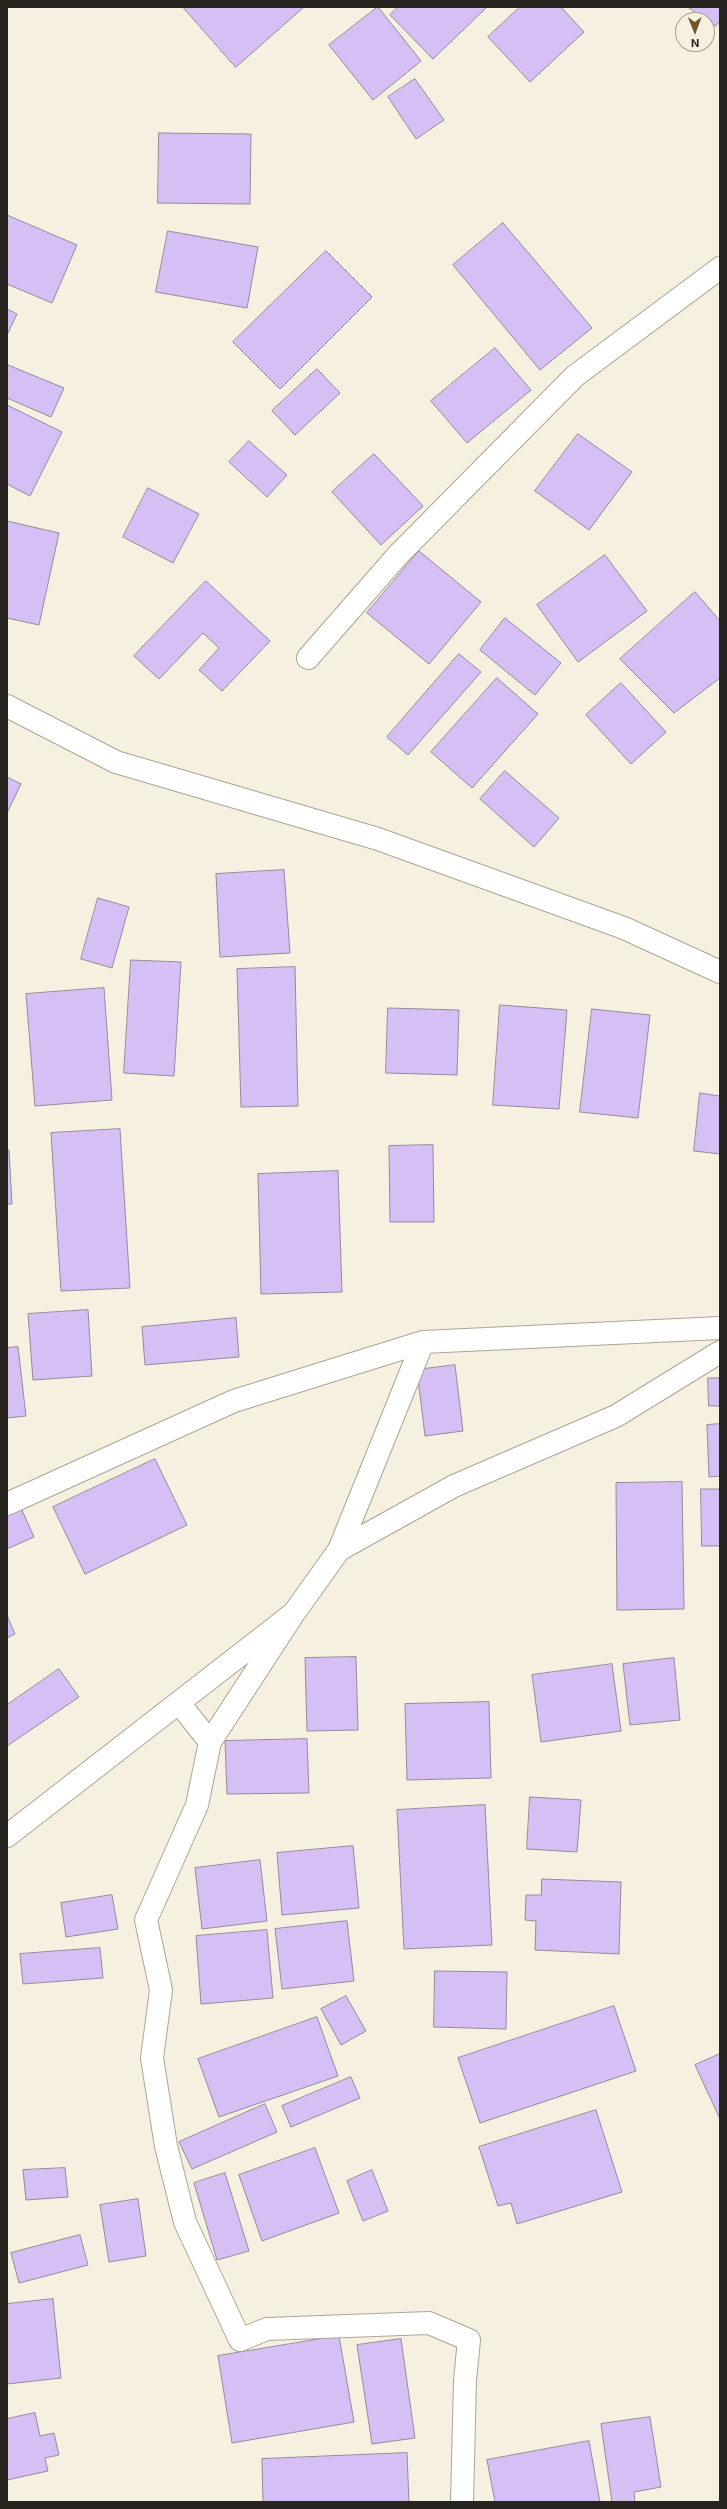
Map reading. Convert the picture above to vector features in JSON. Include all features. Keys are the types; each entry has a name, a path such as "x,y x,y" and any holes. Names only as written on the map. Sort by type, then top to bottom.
{"street":[{"path":"308,658 398,555 575,376 720,268"},
{"path":"7,706 116,762 378,839 624,928 720,972"},
{"path":"7,1504 234,1401 423,1342 720,1328"},
{"path":"423,1342 339,1550 294,1613 210,1742 197,1805 146,1920 161,1990 152,2058 166,2146 185,2222 240,2340 267,2329 429,2323 469,2340 465,2380 462,2502"},
{"path":"339,1550 454,1486 616,1416 720,1352"},
{"path":"7,1836 294,1613"},
{"path":"179,1703 210,1742"}],"building":[{"path":"183,7 304,7 236,67"},
{"path":"378,7 421,61 373,100 329,45"},
{"path":"398,7 487,7 433,59 390,15"},
{"path":"520,7 561,7 584,32 530,82 488,37"},
{"path":"688,7 720,7 720,20 716,26 715,12 695,12"},
{"path":"415,79 444,120 416,139 388,97"},
{"path":"159,133 251,134 250,204 158,203"},
{"path":"7,215 77,245 52,303 7,284"},
{"path":"503,223 592,328 540,370 453,265"},
{"path":"168,231 258,247 247,308 156,292"},
{"path":"326,251 372,297 280,389 233,342"},
{"path":"7,309 17,314 7,335"},
{"path":"495,348 531,390 467,443 431,401"},
{"path":"8,365 64,388 51,417 7,398"},
{"path":"317,369 340,393 295,435 272,411"},
{"path":"7,405 62,432 30,496 7,484"},
{"path":"578,434 632,472 589,530 535,491"},
{"path":"249,441 287,475 267,497 229,462"},
{"path":"374,454 423,506 381,545 332,492"},
{"path":"148,488 199,514 173,563 123,537"},
{"path":"7,521 59,533 39,625 7,618"},
{"path":"419,551 481,602 429,664 367,613"},
{"path":"605,555 647,611 578,662 537,605"},
{"path":"206,581 270,641 222,691 199,670 219,648 203,633 159,679 134,656"},
{"path":"695,592 720,621 720,678 674,713 620,659"},
{"path":"505,618 561,663 535,695 480,650"},
{"path":"459,654 481,672 408,755 387,737"},
{"path":"497,678 538,714 472,788 431,752"},
{"path":"621,683 666,732 631,764 586,715"},
{"path":"505,771 559,818 534,847 480,799"},
{"path":"7,777 21,784 7,813"},
{"path":"284,870 290,953 220,957 216,874"},
{"path":"98,898 129,907 112,968 81,959"},
{"path":"131,960 181,962 174,1076 124,1073"},
{"path":"295,967 298,1106 241,1107 237,969"},
{"path":"104,988 112,1100 35,1106 26,994"},
{"path":"500,1005 567,1010 559,1109 493,1105"},
{"path":"388,1008 459,1010 457,1075 386,1073"},
{"path":"592,1009 650,1015 638,1118 580,1112"},
{"path":"700,1093 720,1096 720,1154 694,1151"},
{"path":"120,1129 130,1288 61,1291 51,1133"},
{"path":"433,1145 434,1222 390,1222 389,1146"},
{"path":"7,1150 9,1150 12,1204 7,1204"},
{"path":"338,1171 342,1292 261,1294 258,1174"},
{"path":"88,1310 92,1376 33,1380 28,1314"},
{"path":"236,1318 239,1357 145,1365 142,1327"},
{"path":"18,1347 26,1416 7,1418 7,1348"},
{"path":"455,1365 463,1431 425,1436 417,1370"},
{"path":"708,1378 720,1378 720,1406 709,1406"},
{"path":"720,1424 720,1476 709,1477 707,1425"},
{"path":"155,1459 187,1525 85,1574 53,1507"},
{"path":"682,1482 684,1609 617,1610 616,1483"},
{"path":"701,1489 720,1489 720,1546 702,1546"},
{"path":"21,1508 34,1537 7,1549 7,1514"},
{"path":"7,1615 15,1634 7,1638"},
{"path":"356,1657 358,1730 307,1731 305,1658"},
{"path":"674,1658 680,1720 630,1725 623,1664"},
{"path":"612,1664 621,1731 541,1742 532,1675"},
{"path":"59,1669 79,1697 7,1746 7,1705"},
{"path":"489,1702 491,1778 407,1780 405,1704"},
{"path":"307,1739 309,1793 227,1794 225,1741"},
{"path":"530,1797 581,1800 577,1852 527,1849"},
{"path":"485,1805 492,1945 404,1949 397,1810"},
{"path":"353,1846 359,1908 282,1915 277,1853"},
{"path":"260,1860 267,1921 202,1929 195,1868"},
{"path":"542,1879 621,1882 619,1954 535,1950 536,1921 525,1920 526,1895 541,1895"},
{"path":"112,1895 118,1929 66,1937 61,1903"},
{"path":"347,1921 354,1981 282,1989 275,1929"},
{"path":"267,1930 273,1998 201,2004 196,1936"},
{"path":"100,1948 103,1978 23,1984 20,1954"},
{"path":"435,1971 507,1972 506,2029 434,2027"},
{"path":"346,1996 366,2031 341,2045 321,2009"},
{"path":"614,2006 636,2071 480,2123 458,2058"},
{"path":"317,2017 338,2076 219,2117 198,2059"},
{"path":"720,2054 720,2119 695,2065"},
{"path":"351,2077 360,2098 291,2127 282,2106"},
{"path":"265,2104 277,2132 192,2169 179,2142"},
{"path":"596,2110 622,2192 517,2224 511,2203 498,2206 479,2147"},
{"path":"315,2148 339,2213 262,2241 239,2175"},
{"path":"65,2168 68,2197 26,2200 23,2170"},
{"path":"372,2170 388,2211 363,2221 347,2181"},
{"path":"225,2173 249,2251 217,2260 194,2183"},
{"path":"138,2199 146,2256 109,2262 100,2205"},
{"path":"80,2235 88,2265 19,2283 11,2253"},
{"path":"53,2299 61,2378 7,2384 7,2304"},
{"path":"339,2336 354,2422 232,2443 218,2356"},
{"path":"401,2339 415,2438 372,2444 357,2345"},
{"path":"35,2413 40,2436 54,2433 59,2455 45,2458 48,2471 7,2480 7,2419"},
{"path":"650,2417 661,2487 634,2492 635,2502 612,2502 601,2424"},
{"path":"589,2441 600,2502 495,2502 487,2460"},
{"path":"407,2453 409,2502 263,2502 262,2459"}]}
